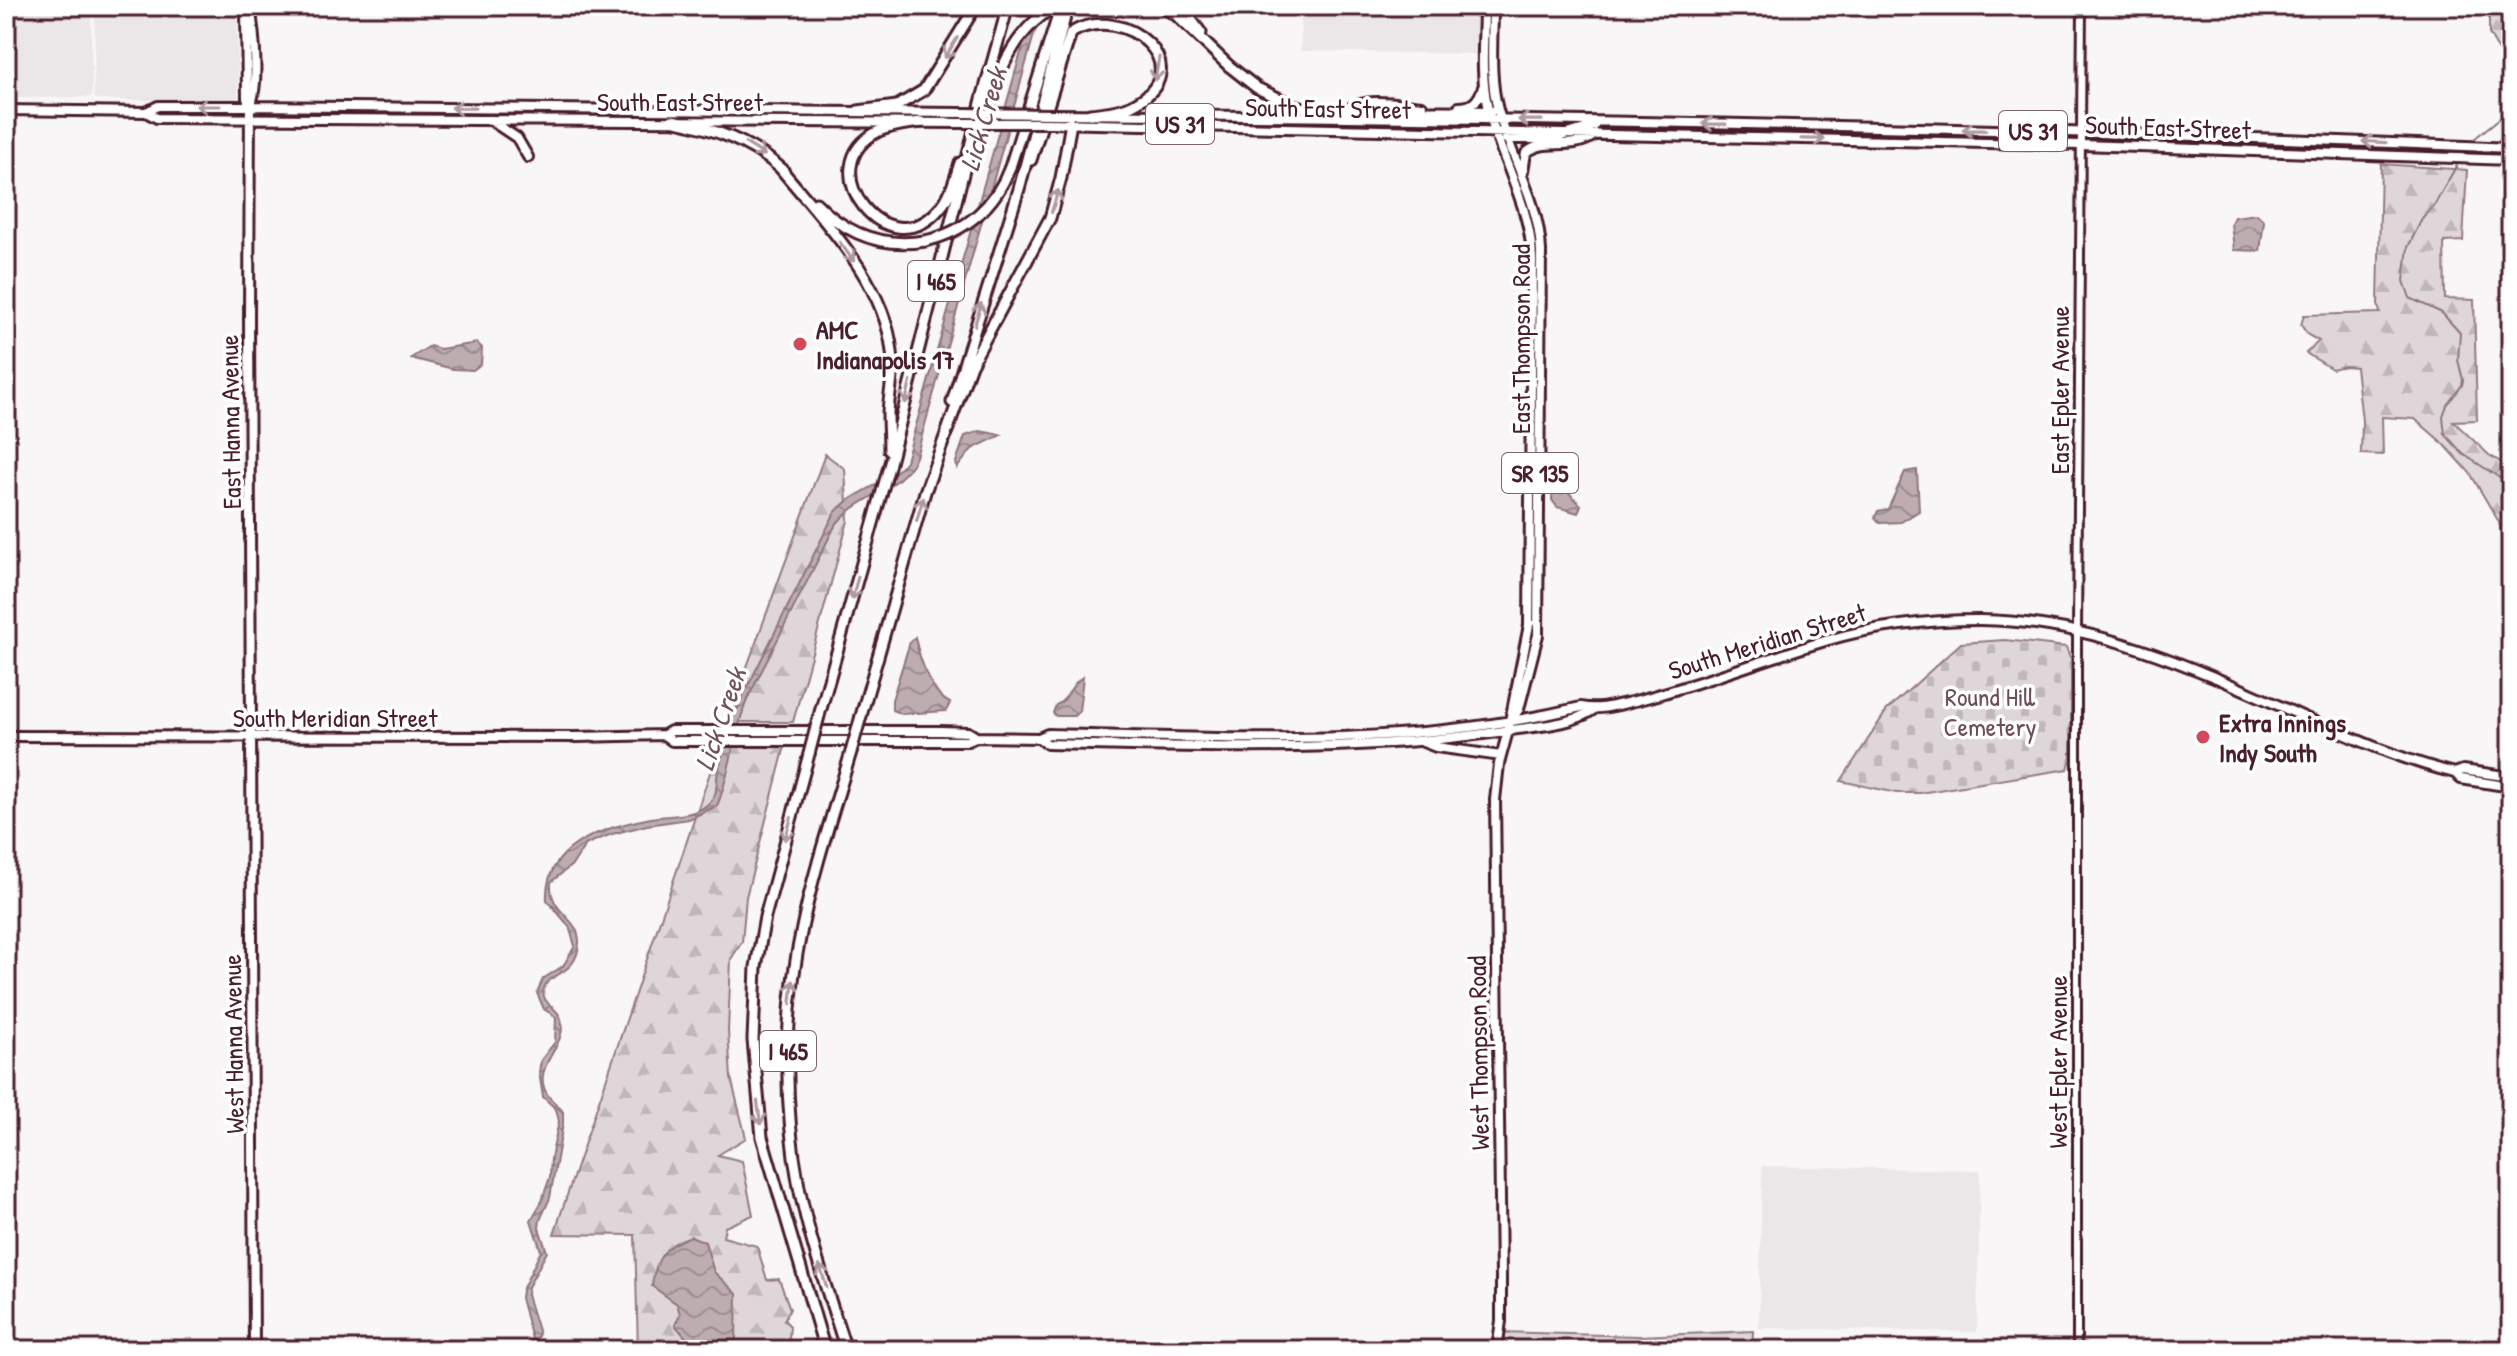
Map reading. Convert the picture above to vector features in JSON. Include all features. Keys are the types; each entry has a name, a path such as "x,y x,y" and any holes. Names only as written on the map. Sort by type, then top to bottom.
{"highway":[{"path":"858,111 897,106 924,90 976,6"},
{"name":"I 465","path":"825,1350 762,1137 753,1040 756,967 765,917 890,463 1008,6"},
{"path":"962,177 970,165 1001,68 1021,34 1039,17 1058,6"},
{"path":"672,120 732,137 761,152 827,214 856,233 886,242 925,241 954,231 980,214 1000,189 1010,167 1058,6"},
{"name":"I 465","path":"846,1350 817,1258 799,1185 789,1107 791,997 801,929 979,309 1019,189 1068,6"},
{"path":"1161,6 1184,22 1220,58"},
{"name":"US 31","path":"1181,6 1220,58 1251,84 1293,105 1340,116"},
{"path":"1019,189 1037,146 1069,37 1091,15"},
{"path":"1090,114 1127,108 1149,92 1158,76 1160,63 1158,46 1150,30"},
{"name":"US 31","path":"921,122 876,132 863,143 853,164 851,178 855,196 870,215 883,223 895,226 918,224 941,208 951,189 982,99"},
{"path":"933,469 971,365 1050,218 1071,123"},
{"path":"781,169 864,275 881,307 893,356 893,384 888,411 890,463"}],"main road":[{"name":"East Hanna Avenue","path":"248,6 254,98 250,106 251,737"},
{"name":"East Thompson Road","path":"1484,6 1484,83 1494,117 1507,135 1523,176 1536,216 1541,251 1539,613 1533,659 1519,709 1509,726"},
{"name":"East Thompson Road","path":"1493,6 1495,132 1528,224 1532,259 1529,625 1501,756"},
{"path":"1340,116 1351,107 1363,104 1466,107 1479,99 1484,83"},
{"name":"South East Street","path":"6,110 146,112 158,106 250,106 858,111 959,118 1052,119 1090,114 1494,117 2081,132 2511,148"},
{"path":"344,119 351,107"},
{"path":"358,119 359,114 369,107"},
{"name":"South East Street","path":"146,112 157,118 921,122 959,118"},
{"path":"1318,128 1353,124 1363,118"},
{"name":"South East Street","path":"1052,119 1071,123 1495,132 1507,135 1567,133 2081,145 2511,160"},
{"path":"489,120 517,138 528,157"},
{"path":"1567,133 1614,122"},
{"path":"1523,176 1524,158 1530,150 1540,146 1577,145 1596,134"},
{"path":"1501,150 1507,135"},
{"name":"South Meridian Street","path":"6,736 664,735 671,731 717,735 968,732 976,737 1039,738 1048,734 1343,736 1432,731 1581,718 1593,710 1679,689 1823,642 1922,622 1985,620 2077,630 2122,642 2167,657 2384,752 2455,773 2461,779 2511,787"},
{"name":"South Meridian Street","path":"1039,738 1047,744 1326,746 1420,741 1509,726"},
{"name":"West Hanna Avenue","path":"251,737 254,1350"},
{"name":"South Meridian Street","path":"1420,741 1436,747 1501,756"},
{"name":"West Thompson Road","path":"1497,1350 1501,1321 1501,1277 1495,800 1501,756"},
{"name":"South Meridian Street","path":"2455,773 2463,770 2511,777"}],"street":[{"name":"East Epler Avenue","path":"2077,774 2082,6"},
{"name":"West Epler Avenue","path":"2077,774 2077,1350"}],"shaded area":[{"path":"6,6 91,6 90,97 6,98"},
{"path":"95,6 237,6 238,98 94,98"},
{"path":"1301,7 1478,10 1477,54 1301,51"},
{"path":"1762,1166 1980,1170 1977,1332 1759,1328"}],"green space":[{"path":"2489,6 2511,6 2511,72 2489,34"},
{"path":"2381,164 2467,170 2463,241 2444,242 2445,299 2474,300 2477,420 2453,421 2489,455 2511,468 2511,592 2499,522 2470,473 2445,445 2415,419 2382,417 2383,455 2361,454 2362,421 2356,367 2332,369 2306,353 2319,341 2308,335 2301,325 2304,315 2380,313"},
{"path":"825,454 845,469 848,521 793,722 741,722 729,716"},
{"name":"Round Hill Cemetery","path":"2005,640 2066,647 2071,659 2071,759 2068,769 1920,793 1897,793 1841,781 1887,710 1961,643"},
{"path":"719,746 785,746 746,897 742,942 731,959 728,1031 731,1078 746,1138 718,1155 742,1161 753,1215 725,1227 723,1237 757,1246 767,1280 779,1279 790,1309 784,1320 790,1326 788,1350 651,1350 649,1344 648,1350 638,1350 635,1235 554,1234"},
{"path":"1753,1331 1752,1350 1502,1350 1502,1332 1639,1336"}],"water":[{"name":"Lick Creek","path":"1034,6 1042,6 916,457 900,478 854,507 835,526 747,700 717,806 689,819 647,825 585,845 573,864 551,882 554,901 574,926 579,941 574,961 547,983 543,993 561,1019 560,1038 546,1065 543,1084 563,1112 563,1124 550,1198 539,1228 547,1252 528,1287 527,1295 539,1334 531,1350 520,1350 532,1339 521,1298 522,1290 541,1251 531,1220 550,1177 559,1121 556,1109 543,1097 539,1072 541,1060 555,1042 556,1017 544,1009 537,993 543,979 563,966 575,946 569,926 547,900 549,881 565,853 595,834 646,819 697,811 711,801 716,791 729,724 834,514 851,499 890,476 906,461"},
{"path":"2257,214 2264,221 2260,251 2234,250 2231,223 2234,217"},
{"path":"477,343 482,348 481,364 473,370 453,369 411,358 430,346 440,349"},
{"path":"980,431 1001,435 972,449 957,468 956,462 965,436"},
{"path":"1917,470 1919,511 1901,522 1880,523 1875,517 1878,511 1888,509 1905,472"},
{"path":"1553,481 1558,482 1581,505 1578,513 1557,507 1552,500"},
{"path":"915,637 932,684 950,703 946,711 902,714 892,710 892,700 910,642"},
{"path":"1083,677 1079,711 1074,716 1056,716 1053,713 1056,705"},
{"path":"691,1236 705,1242 714,1272 737,1294 736,1339 718,1350 693,1346 675,1325 680,1314 677,1304 652,1286 662,1254"}],"waterway":[{"path":"2505,6 2508,37 2511,40"},
{"path":"2469,143 2511,109"},
{"path":"2458,163 2408,247 2404,281 2410,298 2442,313 2460,333 2458,360 2463,380 2443,416 2445,434 2463,454 2511,482"}],"place":[{"name":"AMC Indianapolis 17","path":"800,344"},
{"name":"Extra Innings Indy South","path":"2203,737"}]}
